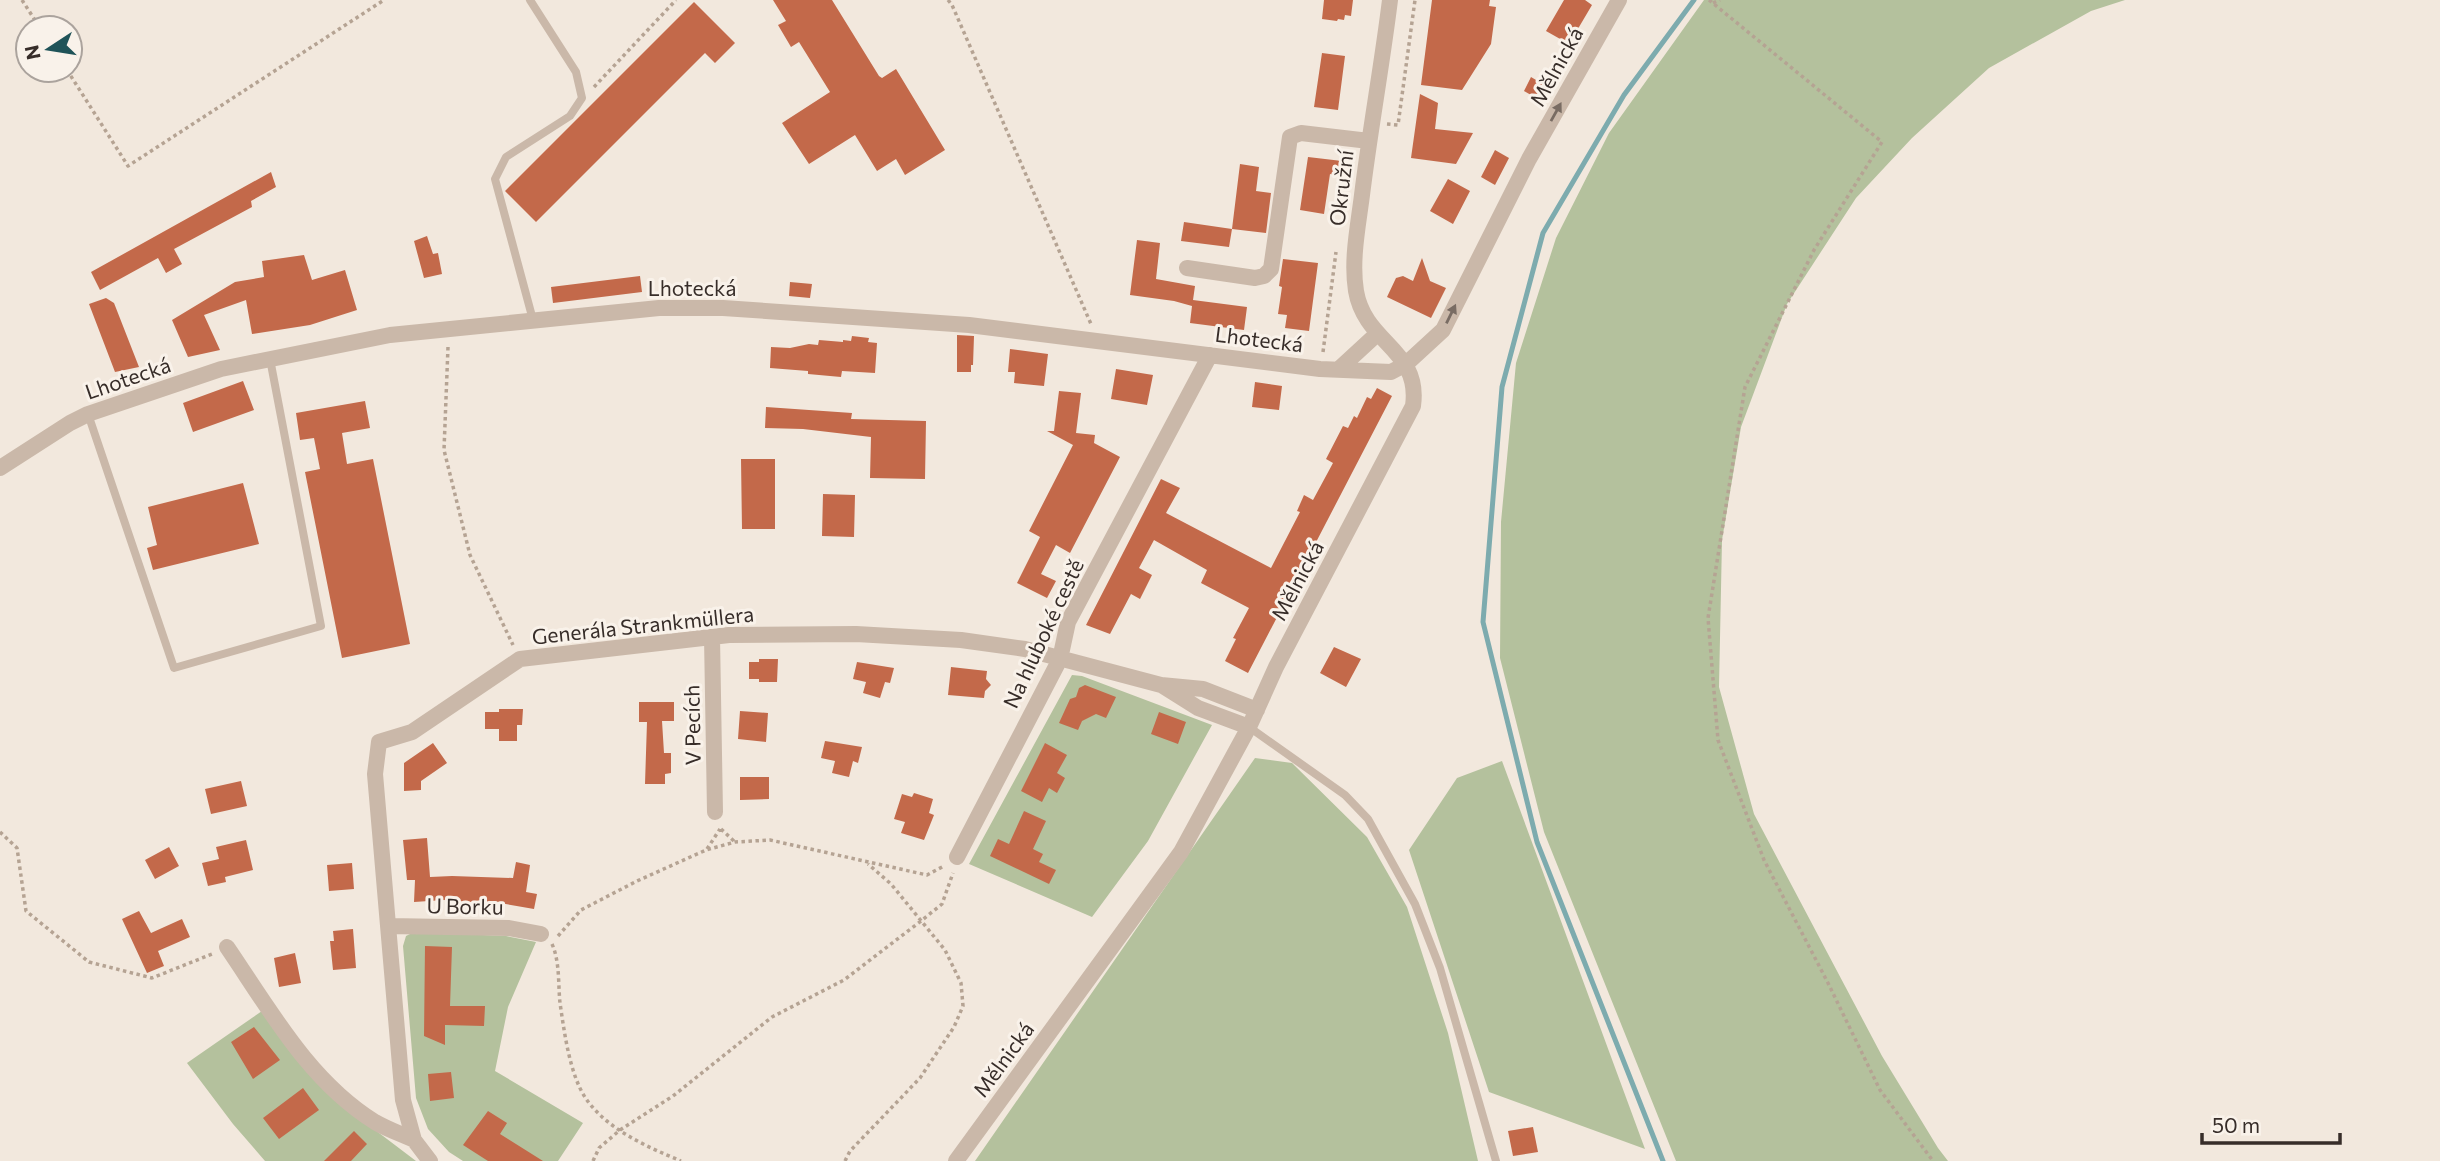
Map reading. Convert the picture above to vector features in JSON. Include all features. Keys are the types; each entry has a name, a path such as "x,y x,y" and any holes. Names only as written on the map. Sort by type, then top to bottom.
{"street":[{"name":"Okružní","path":"1391,0 1369,141 1354,269 1359,303 1369,324 1406,364"},
{"name":"Mělnická","path":"956,1161 1181,852 1249,727 1276,667 1413,405 1414,385 1406,364 1443,330 1529,159 1619,0"},
{"path":"1187,268 1255,278 1264,276 1271,269 1290,136 1301,133 1369,141"},
{"name":"Lhotecká","path":"0,468 88,414 221,369 390,335 659,308 723,308 969,325 1320,369 1384,373 1397,370 1406,364"},
{"path":"1339,369 1377,334"},
{"name":"Na hluboké cestě","path":"957,857 1060,659 1068,622 1210,355"},
{"name":"Generála Strankmüllera","path":"430,1161 414,1140 403,1100 375,774 379,742 412,732 520,659 712,637 856,634 961,640 1025,649 1161,685 1203,689 1257,710"},
{"name":"V Pecích","path":"712,637 715,812"},
{"name":"Generála Strankmüllera","path":"1161,685 1198,708 1249,727"},
{"name":"U Borku","path":"388,926 509,929 546,938"},
{"name":"Generála Strankmüllera","path":"227,947 320,1077 375,1122 414,1140"}],"lane":[{"path":"530,0 576,72 583,98 570,116 506,157 495,179 498,199 533,320"},
{"path":"88,414 174,668 321,626 270,359"},
{"path":"1249,727 1345,795 1368,819 1415,904 1440,968 1496,1161"}],"path":[{"path":"75,84 128,166 384,0"},
{"path":"583,98 676,0"},
{"path":"948,0 1098,341"},
{"path":"1711,2 1720,0"},
{"path":"1711,2 1882,142 1814,250 1745,387 1708,618 1718,740 1764,860 1880,1090 1933,1161"},
{"path":"449,329 444,450 470,555 520,659"},
{"path":"715,812 720,829 735,842"},
{"path":"706,850 720,829"},
{"path":"0,832 17,848 26,911 89,962 152,978 227,947"},
{"path":"681,1161 620,1130 596,1111 580,1088 571,1061 560,1002 556,953 546,938 581,910 637,881 706,850 735,842 770,840 927,875 957,857"},
{"path":"593,1161 599,1148 620,1130 673,1096 772,1017 844,980 942,904 957,857"},
{"path":"845,1161 850,1151 920,1077 954,1027 963,1006 961,983 945,950 891,884 867,863"}],"green space":[{"path":"1704,0 2125,0 2091,11 1989,68 1912,138 1856,198 1787,304 1741,427 1722,540 1719,687 1754,814 1882,1056 1948,1161 1676,1161 1544,832 1500,658 1501,522 1516,363 1556,238 1609,133"},
{"path":"1072,675 1082,676 1212,725 1148,841 1092,917 969,864"},
{"path":"1255,758 1292,763 1367,837 1407,907 1448,1033 1478,1161 975,1161"},
{"path":"1502,761 1645,1149 1489,1092 1409,850 1457,778"},
{"path":"414,932 506,936 536,942 508,1007 495,1071 583,1123 558,1161 463,1161 449,1152 428,1129 416,1098 403,946 406,936"},
{"path":"262,1011 329,1095 416,1161 265,1161 187,1063"}],"building":[{"path":"773,0 832,0 879,76 882,78 896,69 945,150 905,175 896,159 877,171 855,135 809,164 782,123 830,92 799,42 791,47 778,25 786,21"},
{"path":"1324,0 1353,0 1351,16 1345,15 1344,20 1337,21 1322,19"},
{"path":"1432,0 1490,0 1489,6 1496,7 1491,44 1462,90 1421,85"},
{"path":"1564,0 1585,0 1592,5 1569,44 1546,31"},
{"path":"694,2 735,43 715,63 705,53 536,222 505,191"},
{"path":"1322,53 1345,56 1338,110 1314,107"},
{"path":"1531,77 1546,86 1538,99 1524,91"},
{"path":"1420,94 1438,103 1435,129 1473,133 1456,164 1411,158"},
{"path":"1495,150 1509,158 1495,185 1481,177"},
{"path":"1308,157 1342,161 1340,176 1330,174 1324,214 1300,210"},
{"path":"1240,164 1259,167 1256,191 1271,193 1266,233 1232,229"},
{"path":"271,172 276,187 251,201 252,207 174,249 182,264 166,273 158,258 100,290 91,272"},
{"path":"1448,179 1470,191 1453,224 1430,211"},
{"path":"1184,222 1232,229 1229,247 1181,241"},
{"path":"427,236 433,254 438,253 442,274 424,278 414,241"},
{"path":"1137,240 1160,243 1156,279 1195,286 1193,300 1247,307 1244,330 1190,323 1192,306 1130,295"},
{"path":"304,255 312,280 345,270 357,310 310,325 252,334 246,300 204,315 220,350 188,357 172,320 235,282 264,277 262,261"},
{"path":"1422,258 1430,281 1446,288 1431,318 1387,297 1396,278 1403,276 1413,281"},
{"path":"1283,259 1318,263 1309,331 1285,328 1287,315 1278,314"},
{"path":"640,276 642,292 553,303 551,287"},
{"path":"790,282 812,284 810,298 789,296"},
{"path":"106,298 114,303 139,367 115,372 89,304"},
{"path":"957,335 974,336 971,372 957,372"},
{"path":"852,336 869,338 868,342 877,343 875,373 842,371 841,377 770,368 771,347 818,345 819,340 851,341"},
{"path":"1010,349 1048,354 1044,386 1014,383 1015,372 1008,372"},
{"path":"1116,369 1153,375 1147,405 1111,399"},
{"path":"243,381 254,410 193,432 183,403"},
{"path":"1255,382 1282,386 1279,410 1252,407"},
{"path":"1377,388 1392,396 1248,673 1225,661 1236,639 1233,638 1249,608 1201,583 1207,570 1154,540 1139,568 1152,575 1140,599 1131,594 1110,634 1086,625 1161,479 1180,488 1166,513 1271,568 1300,512 1297,511 1304,495 1313,500 1333,463 1326,459 1343,426 1348,428 1354,416 1357,418 1367,397 1371,399"},
{"path":"1059,391 1081,393 1076,433 1095,435 1094,443 1120,457 1070,553 1056,545 1041,574 1056,581 1047,598 1017,583 1040,537 1029,531 1073,445 1047,431 1054,431"},
{"path":"365,401 370,428 342,433 347,464 373,459 410,644 342,658 305,472 320,469 314,438 300,440 296,413"},
{"path":"766,407 852,413 851,419 926,421 925,479 870,478 871,437 803,429 765,428"},
{"path":"741,459 775,459 775,529 742,529"},
{"path":"243,483 259,544 153,570 147,548 157,545 148,507"},
{"path":"823,494 855,495 854,537 822,536"},
{"path":"1334,647 1361,659 1346,687 1320,673"},
{"path":"759,659 778,659 777,682 749,679 749,662 759,662"},
{"path":"857,662 894,668 890,683 885,682 880,698 863,693 866,682 853,679"},
{"path":"951,667 987,671 986,679 991,685 985,691 984,698 948,695"},
{"path":"1085,685 1116,697 1106,718 1096,714 1082,721 1078,730 1059,723 1070,699 1076,697 1079,688"},
{"path":"639,702 674,702 674,721 662,721 664,753 671,753 671,773 665,774 665,784 645,784 647,722 639,722"},
{"path":"499,709 523,709 522,725 517,725 517,741 499,741 499,729 485,729 485,712 499,712"},
{"path":"740,711 768,713 766,742 738,739"},
{"path":"1159,712 1186,722 1178,744 1151,734"},
{"path":"825,741 862,747 858,763 853,761 849,777 832,773 835,761 821,758"},
{"path":"433,743 447,763 421,781 421,790 404,791 404,763"},
{"path":"1045,743 1067,755 1057,773 1065,778 1057,793 1049,788 1042,802 1021,791"},
{"path":"740,777 769,777 769,799 740,800"},
{"path":"241,781 247,806 211,814 205,789"},
{"path":"914,793 933,799 929,813 934,815 924,840 901,833 905,822 894,819 902,794 912,797"},
{"path":"1024,811 1046,821 1033,849 1043,854 1039,862 1056,870 1049,884 990,856 998,839 1009,844"},
{"path":"427,838 430,877 513,878 516,862 530,865 526,892 537,894 534,909 489,901 489,904 444,900 414,902 415,880 407,880 403,840"},
{"path":"246,840 253,870 225,877 226,882 208,886 202,863 219,859 216,847"},
{"path":"169,847 179,866 155,879 145,860"},
{"path":"352,863 354,889 329,891 327,865"},
{"path":"139,911 151,933 182,919 190,937 158,951 164,966 147,973 122,919"},
{"path":"353,929 356,968 333,970 330,941 334,941 333,931"},
{"path":"425,946 452,947 450,1006 485,1006 484,1026 445,1025 445,1045 424,1036"},
{"path":"295,953 301,983 279,987 274,958"},
{"path":"254,1027 280,1060 253,1079 231,1042"},
{"path":"451,1072 454,1098 430,1101 428,1074"},
{"path":"303,1088 319,1110 279,1139 263,1118"},
{"path":"488,1111 507,1123 500,1134 543,1161 488,1161 463,1145"},
{"path":"1533,1127 1538,1152 1513,1156 1508,1131"},
{"path":"354,1131 367,1144 351,1161 324,1161"}],"waterway":[{"path":"1663,1161 1537,842 1483,622 1502,387 1543,233 1624,95 1694,0"}]}
